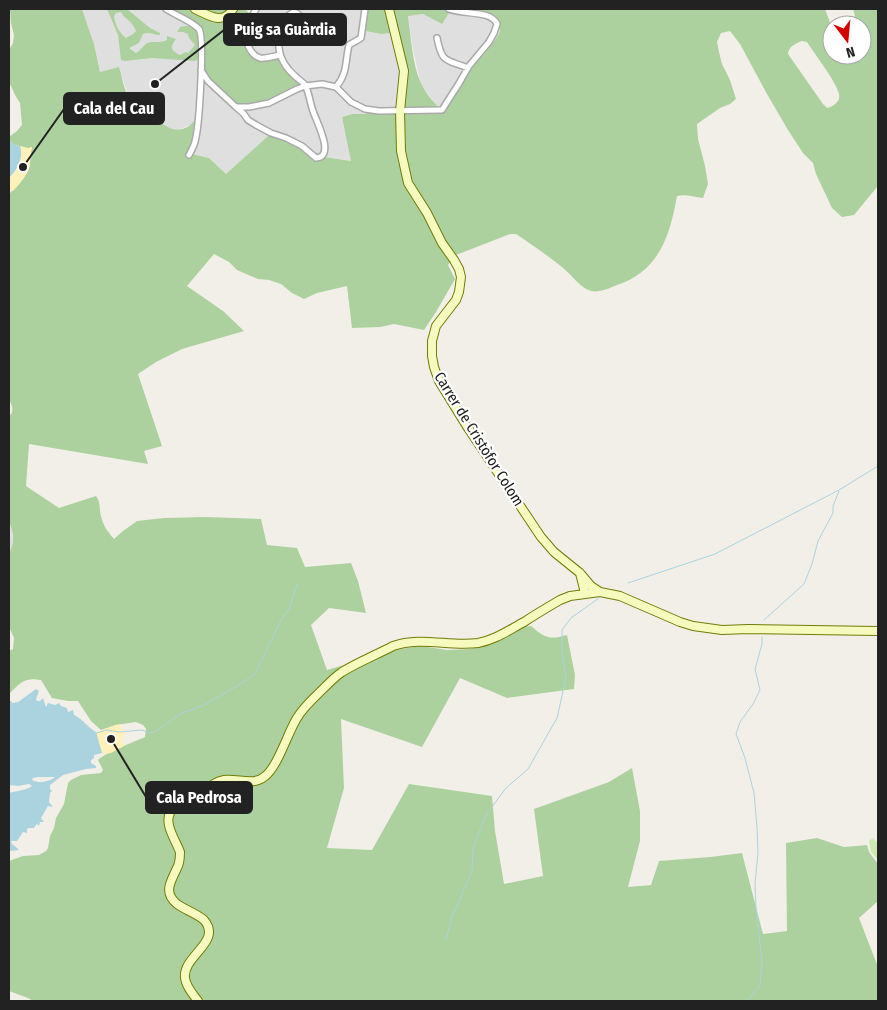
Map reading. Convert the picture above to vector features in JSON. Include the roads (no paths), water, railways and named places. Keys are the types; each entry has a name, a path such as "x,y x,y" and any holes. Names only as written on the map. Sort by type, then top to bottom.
{"street":[{"path":"166,9 191,23 201,34 197,132 196,142 189,156"},
{"path":"197,9 212,18 228,15 233,9"},
{"path":"256,9 250,18 246,30 249,49 257,57 262,58 280,55"},
{"path":"336,87 346,69 346,55 350,45 361,38 365,9"},
{"name":"Carrer de Cristòfor Colom","path":"389,9 404,70 400,111 401,151 408,183 427,213 442,244 454,260 461,277 456,300 436,326 432,341 432,356 439,381 540,537 582,578 600,592"},
{"path":"236,107 270,104 297,89 322,84 336,87 351,102 365,109 379,111 442,110 468,68 489,42 497,24 495,20 486,15 449,9"},
{"path":"201,70 208,81 243,113 248,120 302,146 316,158 320,158 326,146 305,86 287,68 280,55 278,48 282,33"},
{"path":"437,38 440,53 443,57 468,68"},
{"path":"570,596 578,587 582,578 588,586 586,593"},
{"path":"198,1001 186,984 184,976 188,963 204,944 210,931 204,920 176,903 170,894 169,885 178,866 180,852 169,822 170,812 178,805 200,796 217,781 229,779 253,781 267,776 293,725 304,708 342,672 401,644 418,642 471,644 491,640 560,600 586,593 600,592 620,596 680,622 707,629 878,631"}],"water":[{"path":"9,140 16,146 20,146 21,155 17,168 9,178"},
{"path":"36,689 39,691 37,701 43,698 46,707 48,703 55,705 59,703 67,708 68,712 73,710 74,715 96,732 102,753 94,755 94,758 91,760 91,763 96,768 63,775 50,785 52,791 49,802 53,807 48,806 41,818 44,822 40,822 39,826 37,824 34,828 27,829 27,833 23,832 17,841 11,841 19,850 9,851 9,793 32,786 29,784 9,785 9,700 13,703 18,702","holes":["38,777 55,777 44,782 32,780"]}],"waterway":[{"path":"628,583 715,554 839,490 878,466"},
{"path":"764,620 804,584 818,541 833,513 833,506 839,491"},
{"path":"96,733 107,730 155,732 180,714 204,705 255,674 281,620 289,609 297,584"},
{"path":"446,940 452,917 472,871 473,848 486,815 506,788 528,769 557,718 566,678 562,651 562,630 571,618 599,598"},
{"path":"747,1001 760,986 762,961 755,883 758,853 757,827 754,793 745,758 736,734 740,722 760,690 755,669 762,637"}],"place":[{"name":"Puig sa Guàrdia","path":"155,84"},
{"name":"Cala del Cau","path":"23,167"},
{"name":"Cala Pedrosa","path":"111,739"}]}
